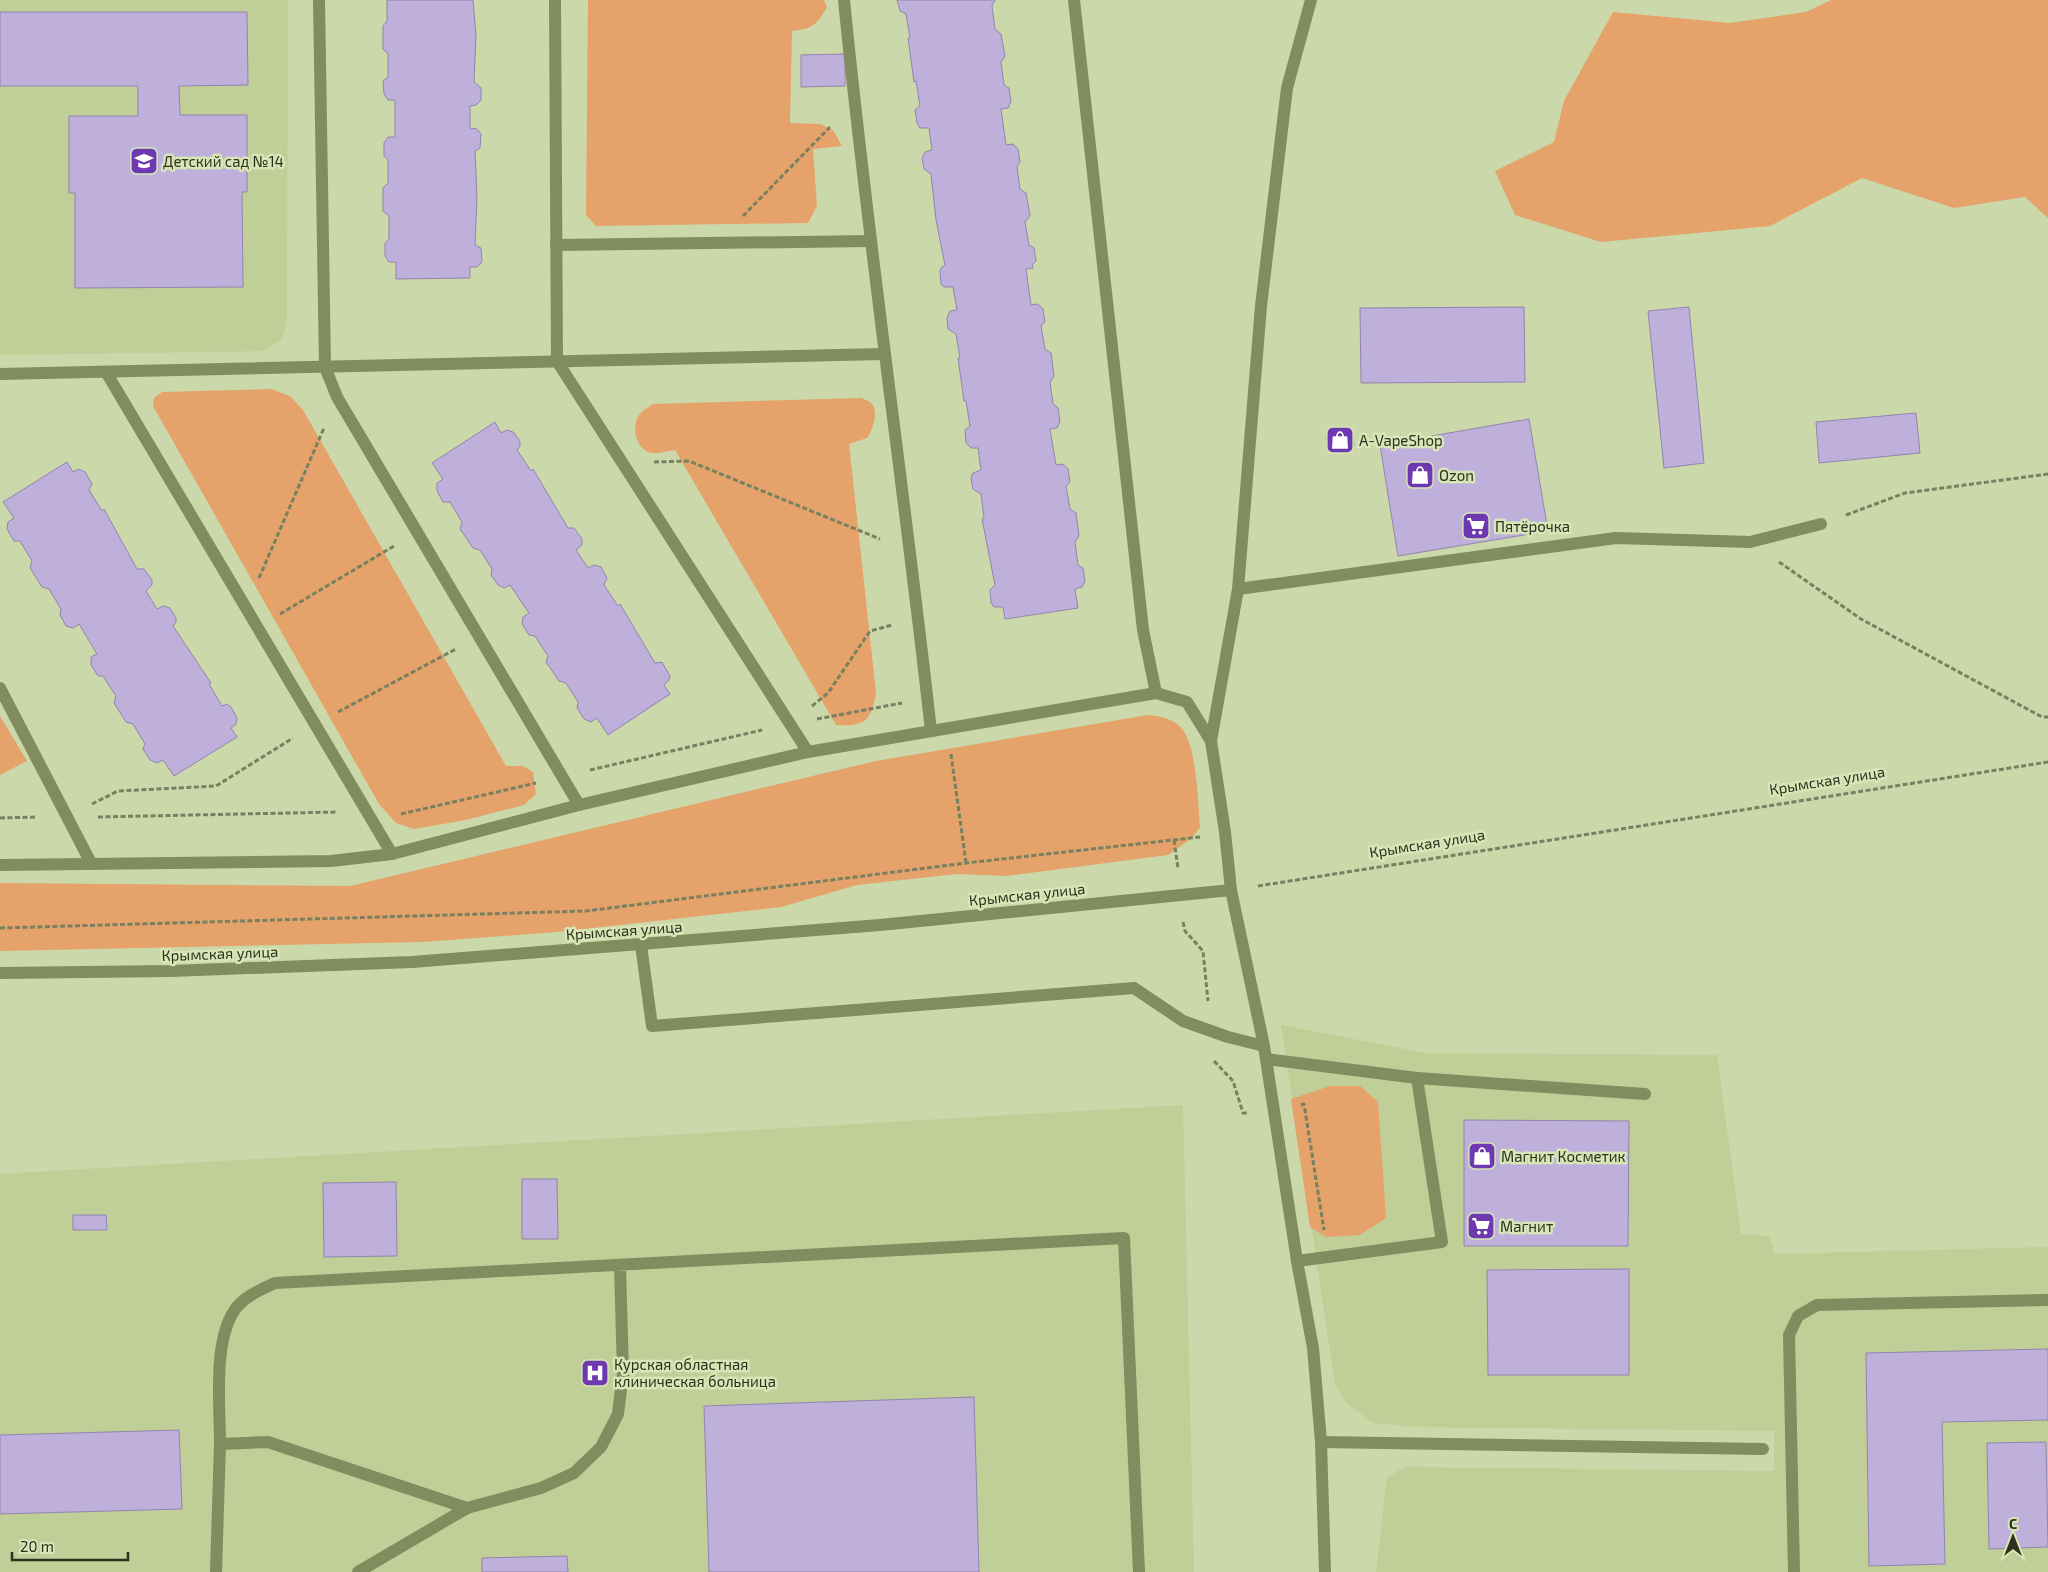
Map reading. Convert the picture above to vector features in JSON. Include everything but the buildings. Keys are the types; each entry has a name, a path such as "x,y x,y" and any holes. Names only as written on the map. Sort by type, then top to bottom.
{"street":[{"path":"319,0 325,367 337,396 578,806"},
{"path":"555,0 557,362 808,752"},
{"path":"844,0 883,354 911,551 930,731"},
{"path":"1074,0 1143,630 1156,692"},
{"path":"1311,0 1287,88 1261,306 1238,589 1211,741 1225,832 1231,890 1264,1046 1297,1260 1313,1348 1321,1442 1325,1572"},
{"path":"556,245 870,241"},
{"path":"0,374 883,354"},
{"path":"106,372 392,854"},
{"path":"1238,589 1616,538 1750,542 1821,524"},
{"path":"0,688 91,863"},
{"path":"0,865 331,861 392,854 578,806 808,752 1156,692 1187,702 1211,741"},
{"name":"Крымская улица","path":"0,973 171,971 412,962 880,925 1231,890"},
{"path":"641,945 652,1026 1134,988 1183,1021 1228,1037 1264,1046"},
{"path":"1266,1059 1417,1078 1645,1094"},
{"path":"1297,1260 1442,1242 1417,1078"},
{"path":"216,1572 220,1444 220,1357 223,1333 234,1310 252,1294 274,1283 1124,1238 1139,1572"},
{"path":"358,1572 467,1508 541,1488 574,1473 601,1447 618,1414 623,1373 620,1266"},
{"path":"1794,1572 1788,1334 1798,1316 1817,1305 2048,1300"},
{"path":"220,1444 268,1442 467,1508"},
{"path":"1321,1442 1763,1449"}],"path":[{"path":"717,243 855,102"},
{"path":"246,609 337,396"},
{"path":"612,445 649,462 689,462 911,551"},
{"path":"1821,524 1905,493 2048,474"},
{"path":"258,628 417,532"},
{"path":"1750,542 1861,619 2042,717 2048,717"},
{"path":"790,724 828,693 870,631 918,618"},
{"path":"66,817 118,791 216,786 315,724 478,637"},
{"path":"0,818 406,814 790,724 927,698"},
{"path":"930,731 950,741 966,863"},
{"name":"Крымская улица","path":"1231,890 2048,762"},
{"path":"0,928 586,911 966,863 1192,838 1225,832"}],"shaded area":[{"name":"Детский сад №14","path":"0,0 288,0 287,321 282,339 265,351 0,355"},
{"path":"588,0 824,0 827,7 817,22 804,29 792,31 790,123 820,124 833,130 842,146 813,149 817,206 808,223 596,226 586,215"},
{"path":"1831,0 2048,0 2048,218 2025,197 1954,208 1862,178 1770,226 1601,242 1515,215 1495,171 1554,142 1564,101 1613,12 1730,23 1806,12"},
{"path":"271,389 290,396 303,410 506,766 523,766 533,772 536,794 524,805 466,820 414,829 396,823 379,804 153,406 154,398 162,392"},
{"path":"862,398 870,402 875,410 873,425 867,438 849,444 876,693 872,710 865,720 854,725 836,725 675,450 658,453 648,452 637,440 635,429 637,418 653,404"},
{"path":"1148,715 1167,719 1180,726 1188,739 1196,777 1200,827 1192,838 1168,855 1007,876 956,874 857,885 781,907 557,932 422,942 0,951 0,883 350,886 876,761"},
{"path":"0,716 27,761 0,775"},
{"path":"1281,1025 1426,1053 1717,1055 1741,1234 1769,1236 1775,1254 2048,1247 2048,1572 1376,1572 1387,1478 1404,1467 1774,1471 1774,1431 1414,1427 1374,1423 1346,1403 1335,1384"},
{"path":"1330,1086 1360,1086 1378,1102 1386,1218 1360,1235 1326,1237 1310,1227 1291,1099"},
{"name":"Курская областная клиническая больница","path":"1183,1105 1194,1572 0,1572 0,1174"}],"place":[{"name":"Детский сад №14","path":"144,161"},
{"name":"A-VapeShop","path":"1340,440"},
{"name":"Ozon","path":"1420,475"},
{"name":"Пятёрочка","path":"1476,526"},
{"name":"Магнит Косметик","path":"1482,1156"},
{"name":"Магнит","path":"1481,1226"},
{"name":"Курская областная клиническая больница","path":"595,1373"}]}
